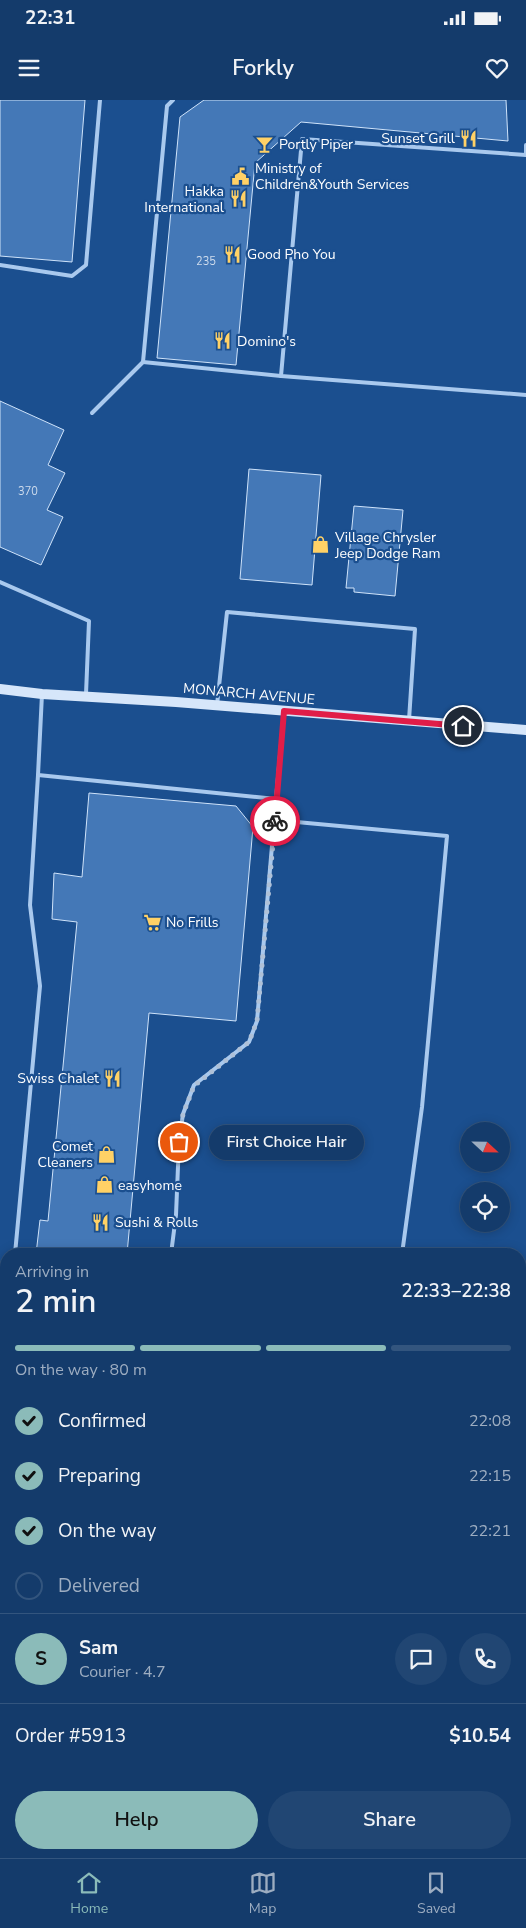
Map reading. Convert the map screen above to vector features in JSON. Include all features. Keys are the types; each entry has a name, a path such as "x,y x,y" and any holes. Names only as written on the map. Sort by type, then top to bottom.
{"street":[{"name":"MONARCH AVENUE","path":"0,689 42,694 217,705 526,730"}],"lane":[{"path":"0,265 72,276 86,265 100,100"},
{"path":"92,413 144,362 167,106 173,100"},
{"path":"281,376 302,139 526,155 526,145"},
{"path":"144,362 281,376 526,395"},
{"path":"0,582 89,621 86,697"},
{"path":"217,705 227,612 415,629 409,721"},
{"path":"16,1248 40,986 30,905 42,694"},
{"path":"172,1248 176,1215 179,1142 183,1114 194,1086 249,1042 257,1021 284,711"},
{"path":"38,776 276,799"},
{"path":"275,820 446,836 422,1107 403,1248"}],"building":[{"path":"0,100 85,100 72,262 0,256"},
{"path":"204,100 506,100 508,141 301,122 255,163 236,365 157,358 180,117"},
{"path":"0,401 64,430 48,465 65,473 47,510 63,517 41,565 0,547"},
{"path":"249,469 321,475 312,585 240,579"},
{"path":"354,506 403,510 395,596 354,592 354,588 346,588"},
{"path":"89,793 236,806 253,827 236,1021 149,1013 128,1248 37,1248 40,1220 48,1221 77,922 52,919 54,873 82,877"}],"way so far":[{"path":"179,1142 183,1114 194,1086 249,1042 257,1021 275,821"}],"place":[{"name":"Sunset Grill","path":"469,138"},
{"name":"Portly Piper","path":"265,144"},
{"name":"Ministry of Children&Youth Services","path":"241,176"},
{"name":"Hakka International","path":"238,199"},
{"name":"Good Pho You","path":"233,254"},
{"name":"Domino's","path":"223,341"},
{"name":"Village Chrysler Jeep Dodge Ram","path":"321,545"},
{"name":"No Frills","path":"152,922"},
{"name":"Swiss Chalet","path":"113,1078"},
{"name":"First Choice Hair","path":"179,1142"},
{"name":"Comet Cleaners","path":"107,1154"},
{"name":"easyhome","path":"104,1185"},
{"name":"Sushi & Rolls","path":"101,1222"}],"route":[{"path":"275,821 284,711 463,726"}]}
